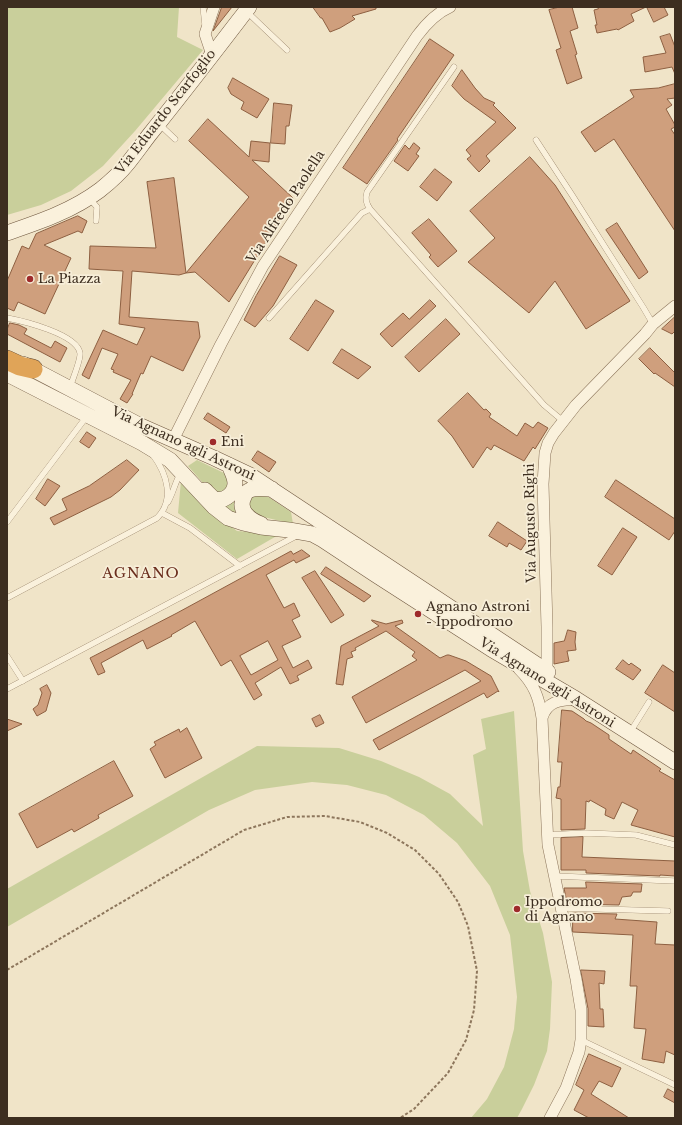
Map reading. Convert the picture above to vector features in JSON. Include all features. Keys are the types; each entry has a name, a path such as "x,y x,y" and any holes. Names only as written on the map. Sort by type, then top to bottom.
{"highway":[{"path":"7,360 20,366 33,369"}],"main road":[{"name":"Via Eduardo Scarfoglio","path":"7,234 50,218 78,205 108,184 123,169 247,9"},
{"name":"Via Agnano agli Astroni","path":"7,354 139,425 250,475 545,676 576,699 675,762"},
{"name":"Via Agnano agli Astroni","path":"7,374 142,443 170,460 214,507 228,518 243,523 269,528 312,534 513,662 545,676 634,726 675,752"},
{"path":"206,454 192,457 184,464 181,472 196,480 215,499 229,496 234,490 235,481 228,465"},
{"path":"269,528 246,515 241,504 246,494 250,490 262,488 272,489"},
{"path":"288,500 297,516 298,520 294,526 297,531"}],"street":[{"path":"212,55 205,34 214,7"},
{"name":"Via Alfredo Paolella","path":"173,440 221,344 263,266 417,36 434,16 450,7"},
{"name":"Via Augusto Righi","path":"545,676 547,627 543,484 545,453 548,443 576,405 653,324 675,306"},
{"path":"513,662 532,684 540,703 548,845 576,979 580,1010 581,1040 579,1052 561,1099 550,1118"},
{"path":"542,718 544,711 552,704 576,699"}],"lane":[{"path":"203,7 205,34"},
{"path":"247,9 287,50"},
{"path":"454,67 367,192 366,203 544,405 563,421"},
{"path":"158,124 175,139"},
{"path":"536,140 653,324"},
{"path":"89,198 97,207 96,221"},
{"path":"269,318 362,213 370,209"},
{"path":"7,318 25,321 46,329 63,336 78,347 80,354 70,389"},
{"path":"7,522 88,416"},
{"path":"142,443 154,456 160,466 167,484 168,491 165,506"},
{"path":"7,598 157,518 162,513 171,496 181,472"},
{"path":"162,513 190,528 240,566"},
{"path":"7,689 240,566 297,531"},
{"path":"7,656 22,681"},
{"path":"634,726 649,702"},
{"path":"547,835 585,833 636,835 675,845"},
{"path":"554,876 675,881"},
{"path":"562,908 668,911"},
{"path":"581,1040 675,1084"}],"path":[{"path":"7,970 244,830 287,817 325,816 360,822 387,832 415,850 439,874 458,902 468,926 477,971 474,1010 466,1040 448,1073 414,1109 400,1118"}],"green space":[{"path":"7,7 179,7 177,37 203,50 135,131 103,166 71,191 41,205 7,215"},
{"path":"197,460 224,473 230,486 220,494 211,492 188,466"},
{"path":"181,481 211,511 237,531 280,534 237,559 178,513"},
{"path":"252,495 267,496 291,512 293,524 255,515 248,508"},
{"path":"237,499 243,518 231,514 224,504"},
{"name":"Ippodromo di Agnano","path":"514,711 523,851 530,891 543,933 552,982 550,1029 547,1051 534,1085 517,1118 471,1118 487,1099 504,1067 514,1029 517,997 510,935 490,886 457,843 424,815 386,795 347,785 312,782 255,790 209,810 7,927 7,889 257,746 339,748 381,761 419,777 450,794 483,826 473,755 486,749 481,719"}],"building":[{"path":"221,7 232,7 213,31 221,9"},
{"path":"313,7 376,7 376,9 352,16 355,19 330,32 322,18"},
{"path":"560,7 572,7 578,28 570,31 582,78 567,84 556,50 561,48 549,10"},
{"path":"598,7 646,7 631,14 634,21 618,30 597,33 594,10 598,9"},
{"path":"647,7 664,7 668,15 654,22"},
{"path":"670,34 675,47 675,74 672,67 645,72 643,57 666,53 660,37"},
{"path":"430,39 454,55 367,184 343,168"},
{"path":"462,70 484,98 495,103 493,105 516,128 486,156 490,161 479,172 467,159 471,156 466,150 496,122 464,99 452,86"},
{"path":"233,78 269,99 257,118 241,109 244,102 231,94 228,88"},
{"path":"675,84 675,98 667,99 672,105 666,109 675,125 675,127 671,129 675,135 675,231 614,139 595,152 581,132 634,97 630,90 658,88"},
{"path":"274,103 292,105 289,126 286,126 285,144 271,143"},
{"path":"208,119 249,157 251,141 270,143 269,162 252,160 293,198 229,302 195,272 186,273 249,197 189,141"},
{"path":"414,143 420,148 416,154 419,156 408,171 394,161 405,145 409,149"},
{"path":"530,157 555,185 630,301 586,329 555,281 529,313 468,262 495,238 470,211"},
{"path":"435,169 452,182 437,201 420,187"},
{"path":"174,178 186,273 179,275 132,271 129,317 198,322 200,337 183,371 151,356 143,374 141,373 133,394 127,403 120,399 131,380 113,372 114,370 111,369 118,354 102,348 89,379 82,375 103,330 137,345 145,328 119,324 123,271 89,269 90,246 156,248 147,182"},
{"path":"78,216 87,221 82,233 78,231 44,245 71,258 45,314 18,302 14,311 7,308 7,281 22,246 29,249 36,234"},
{"path":"429,219 457,251 438,267 429,257 431,255 412,233"},
{"path":"617,223 648,272 639,279 606,230"},
{"path":"280,256 297,265 273,306 255,327 244,320 256,296"},
{"path":"316,300 334,311 308,351 290,339"},
{"path":"430,300 436,306 392,347 380,334 403,313 409,319"},
{"path":"675,317 675,331 672,334 662,329"},
{"path":"446,319 460,334 419,372 405,357"},
{"path":"10,323 27,329 24,334 51,348 55,341 67,348 60,362 7,334"},
{"path":"650,348 675,373 675,387 655,373 654,374 639,359"},
{"path":"342,349 371,367 358,379 333,363"},
{"path":"468,393 484,410 486,409 491,414 489,417 517,436 525,423 533,428 538,422 548,428 535,449 533,447 524,461 494,445 491,450 487,447 473,468 452,436 438,421"},
{"path":"208,413 230,427 226,433 204,419"},
{"path":"87,432 96,438 89,448 80,442"},
{"path":"258,451 276,462 269,472 252,460"},
{"path":"127,460 139,470 120,490 111,497 54,525 50,518 67,510 62,499 89,486"},
{"path":"48,479 60,486 45,506 36,499"},
{"path":"616,480 675,519 675,531 669,540 605,497"},
{"path":"498,522 527,541 521,550 509,543 507,547 489,536"},
{"path":"623,528 637,537 612,575 598,566"},
{"path":"302,550 310,556 296,563 294,560 266,575 284,608 294,603 300,616 292,620 301,637 282,646 293,668 308,660 312,668 297,676 299,680 290,684 281,667 255,683 262,695 254,700 231,660 221,666 195,621 171,635 172,636 147,649 143,640 101,663 105,672 98,675 90,658 291,551 293,554","holes":["268,641 278,660 251,675 240,656"]},
{"path":"326,567 371,596 364,602 321,574"},
{"path":"315,571 344,615 331,623 302,578"},
{"path":"372,620 386,624 402,620 403,623 395,626 440,658 449,655 466,661 491,676 499,692 498,691 487,698 484,693 379,750 373,740 481,681 465,670 366,723 352,697 417,660 412,656 415,652 386,631 355,648 356,650 351,652 353,657 347,659 343,685 336,684 341,646 379,626"},
{"path":"568,630 576,632 576,650 567,651 569,661 554,664 554,643 564,641"},
{"path":"623,660 629,665 631,663 641,670 633,680 616,669"},
{"path":"663,665 675,673 675,712 645,693"},
{"path":"47,685 51,693 46,711 37,716 33,709 38,705 42,693 40,689"},
{"path":"562,710 572,711 609,735 609,739 631,754 633,750 661,769 659,771 675,780 675,837 631,825 638,810 622,802 614,819 605,815 606,809 590,800 589,802 586,801 585,829 561,830 561,799 556,798 558,787 560,787 562,762 558,762"},
{"path":"320,715 324,723 316,727 312,719"},
{"path":"7,719 22,724 7,731"},
{"path":"187,728 202,758 165,778 150,749 156,745 154,742 179,729 180,732"},
{"path":"114,761 133,796 98,815 99,818 74,832 72,829 37,848 19,814"},
{"path":"583,837 582,857 675,861 675,876 586,873 586,870 561,870 561,838"},
{"path":"586,882 642,884 641,892 633,892 631,896 622,897 619,905 567,903 564,888 586,888"},
{"path":"573,913 617,914 615,919 657,922 655,944 675,945 675,1055 666,1051 664,1063 642,1059 646,1029 634,1028 637,986 630,986 633,935 573,932"},
{"path":"581,970 605,971 604,984 599,983 600,1009 603,1009 604,1027 588,1026 588,1009"},
{"path":"589,1054 621,1068 612,1087 599,1081 591,1094 629,1118 589,1118 574,1110 584,1090 576,1085"},
{"path":"668,1089 675,1093 675,1103 664,1097"}],"place":[{"name":"La Piazza","path":"30,279"},
{"name":"Eni","path":"213,442"},
{"name":"Agnano Astroni - Ippodromo","path":"418,614"},
{"name":"Ippodromo di Agnano","path":"517,909"}],"district":[{"name":"AGNANO","path":"141,574"}]}
